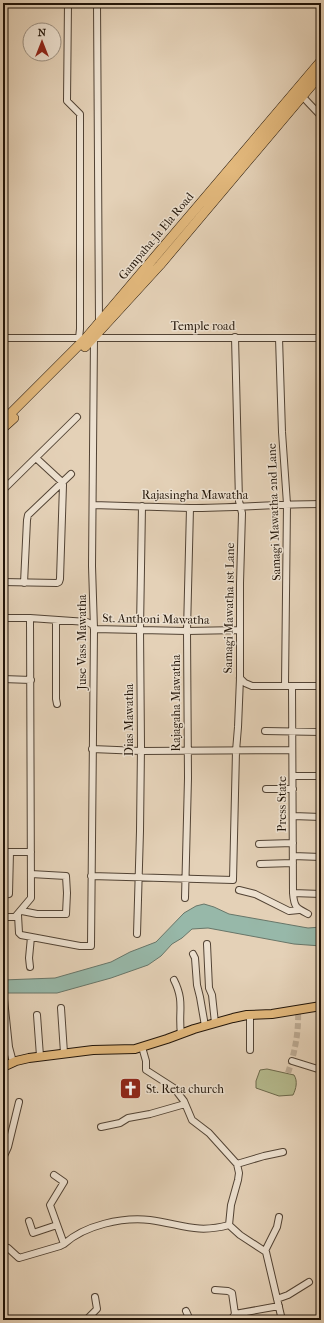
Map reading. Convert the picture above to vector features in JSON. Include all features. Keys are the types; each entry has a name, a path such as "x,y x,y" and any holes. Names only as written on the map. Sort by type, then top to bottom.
{"highway":[{"name":"Gampaha-Ja Ela Road","path":"3,428 86,338 321,60"},
{"name":"Gampaha-Ja Ela Road","path":"3,420 160,265 302,96 320,77"}],"main road":[{"path":"3,1067 13,1062 40,1056 93,1050 142,1048 215,1022 250,1015 272,1014 321,1006"}],"street":[{"name":"Juse Vass Mawatha","path":"31,937 80,946 91,946 94,628 92,505 86,338 80,329 80,114 67,101 68,3"},
{"path":"97,3 99,322"},
{"path":"302,96 321,116"},
{"name":"Samagi Mawatha 1st Lane","path":"185,878 233,880 236,751 240,678 241,507 239,493 235,337"},
{"name":"Temple road","path":"3,338 321,338"},
{"name":"Samagi Mawatha 2nd Lane","path":"279,338 282,432 287,504 285,685"},
{"path":"3,490 77,417"},
{"path":"3,582 59,582 63,485 62,482 36,458"},
{"path":"24,583 28,515 71,474"},
{"name":"Rajasingha Mawatha","path":"92,505 190,508 321,504"},
{"name":"Dias Mawatha","path":"137,934 139,877 142,506"},
{"name":"Rajagaha Mawatha","path":"185,898 188,778 187,631 190,508"},
{"name":"St. Anthoni Mawatha","path":"3,618 30,618 88,622 93,625 94,628 187,631 240,630"},
{"path":"3,917 15,917 20,913 31,898 30,618"},
{"path":"56,620 57,704"},
{"path":"240,678 245,683 252,686 321,686"},
{"path":"3,679 31,680"},
{"name":"Press State","path":"292,686 293,893 294,905 299,910"},
{"path":"265,731 321,732"},
{"path":"92,749 236,751 292,750"},
{"path":"293,776 321,776"},
{"path":"266,789 293,789"},
{"path":"293,816 321,817"},
{"path":"259,844 293,843"},
{"path":"3,852 31,852"},
{"path":"3,895 9,894 10,852"},
{"path":"260,864 321,857"},
{"path":"20,913 66,914 66,876 31,874"},
{"path":"91,876 185,878"},
{"path":"239,890 255,894 288,911 299,910 308,914"},
{"path":"293,893 321,894"},
{"path":"20,913 19,933 31,937 29,958 30,967"},
{"path":"206,944 209,988 212,995 215,1022"},
{"path":"193,954 195,958 197,985 205,1026"},
{"path":"174,980 179,990 181,1003 181,1034"},
{"path":"4,999 9,1047 13,1062"},
{"path":"61,1008 64,1053"},
{"path":"37,1015 40,1056"},
{"path":"250,1015 250,1050"},
{"path":"142,1048 146,1061 146,1070 174,1088 185,1104 192,1120 210,1133 237,1164 239,1173 238,1180 231,1205 228,1225"},
{"path":"292,1061 321,1070"},
{"path":"3,1158 8,1147 19,1102"},
{"path":"101,1127 120,1123 128,1118 150,1114 185,1104"},
{"path":"237,1164 283,1152"},
{"path":"54,1175 64,1182 50,1205 64,1244"},
{"path":"265,1251 277,1227 279,1217"},
{"path":"8,1248 19,1258 60,1246 90,1228 112,1221 149,1220 179,1227 206,1229 216,1229 228,1225"},
{"path":"29,1221 33,1233 57,1225"},
{"path":"228,1225 240,1235 266,1252 282,1320"},
{"path":"277,1299 288,1295 309,1282"},
{"path":"215,1290 228,1291 232,1293 235,1314 231,1320"},
{"path":"86,1320 97,1309 95,1297"},
{"path":"235,1314 279,1306"},
{"path":"186,1311 190,1320"}],"shaded area":[{"path":"204,904 229,914 308,928 321,927 321,946 294,944 208,928 192,929 172,944 161,956 148,965 111,978 57,993 3,993 3,980 55,978 111,962 130,952 156,942 184,913 196,906"},
{"path":"267,1069 294,1075 296,1085 293,1095 279,1096 256,1088 256,1081 260,1070"}],"tunnel":[{"path":"288,1073 296,1042 298,1010"}],"place":[{"name":"St. Reta church","path":"131,1089"}]}
